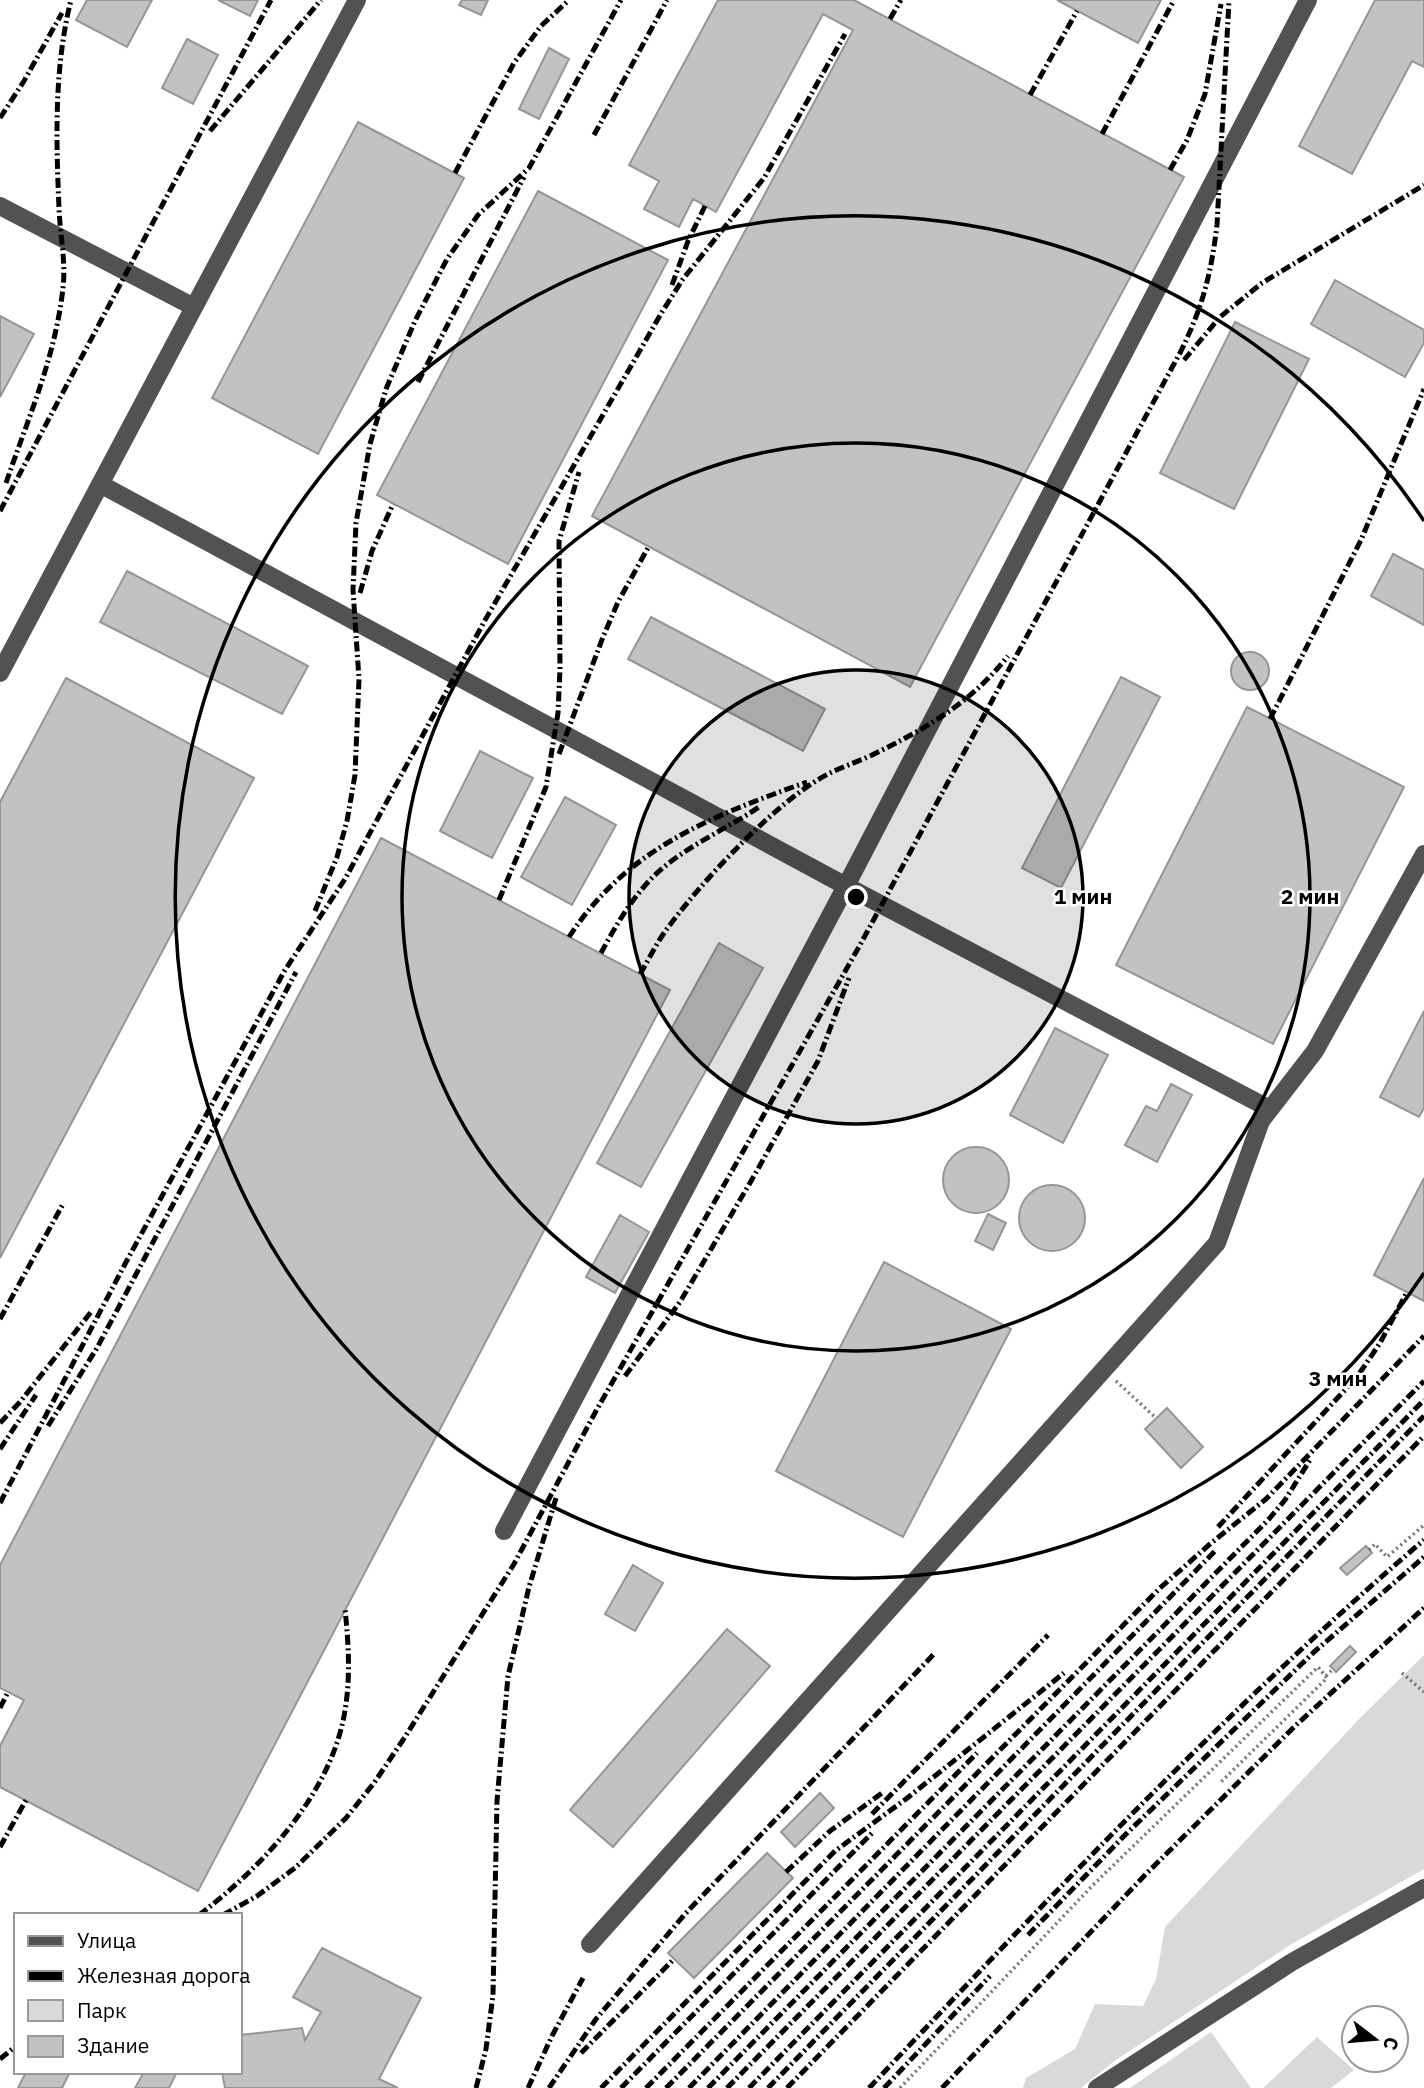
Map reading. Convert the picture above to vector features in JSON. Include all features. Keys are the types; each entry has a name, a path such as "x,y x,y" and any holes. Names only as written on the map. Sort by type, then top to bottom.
{"lane":[{"path":"0,673 357,0"},
{"path":"503,1531 846,886 1308,0"},
{"path":"0,206 194,307"},
{"path":"100,484 846,886 1270,1108"},
{"path":"590,1944 1217,1243 1261,1121 1315,1051 1424,855"},
{"path":"1097,2088 1292,1962 1424,1888"}],"path":[{"path":"1104,1369 1156,1418"},
{"path":"1369,1550 1375,1544 1387,1557 1424,1525"},
{"path":"900,2088 1093,1885 1266,1716 1318,1667 1326,1676"},
{"path":"1221,1782 1333,1669"},
{"path":"1402,1673 1424,1692"}],"green space":[{"path":"1424,1655 1424,1869 1290,1945 1113,2062 1081,2088 1023,2088 1026,2078 1075,2049 1095,2004 1143,2006 1156,1979 1165,1927 1361,1717"},
{"path":"1211,2032 1251,2088 1130,2088"},
{"path":"1317,2037 1340,2058 1340,2074 1349,2074 1331,2088 1263,2088"}],"building":[{"path":"87,0 152,0 127,47 76,20"},
{"path":"218,0 258,0 250,16"},
{"path":"462,0 488,0 481,15 459,5"},
{"path":"718,0 854,0 1184,177 910,687 592,516 853,30 823,14 716,212 693,199 679,227 644,209 659,181 629,165"},
{"path":"1057,0 1161,0 1138,43"},
{"path":"1375,0 1424,0 1424,67 1412,61 1352,174 1299,146"},
{"path":"187,39 218,55 193,104 162,88"},
{"path":"549,48 569,59 539,119 519,109"},
{"path":"358,122 464,178 318,454 212,398"},
{"path":"538,191 668,260 508,564 377,495"},
{"path":"1335,280 1424,330 1424,343 1405,377 1311,324"},
{"path":"0,316 34,334 0,397"},
{"path":"1235,322 1309,359 1234,509 1160,473"},
{"path":"1393,554 1424,570 1424,625 1371,596"},
{"path":"127,571 308,666 282,714 100,622"},
{"path":"651,617 825,709 803,751 628,659"},
{"path":"1250,652 1264,657 1269,671 1264,685 1250,690 1236,685 1231,671 1236,657"},
{"path":"1121,677 1160,697 1061,888 1022,868"},
{"path":"66,678 254,778 0,1258 0,802"},
{"path":"1247,707 1404,787 1273,1044 1116,965"},
{"path":"480,751 533,778 492,858 440,831"},
{"path":"565,797 616,825 572,905 521,877"},
{"path":"381,838 670,990 198,1891 0,1787 0,1746 24,1700 0,1688 0,1565"},
{"path":"719,943 763,968 641,1187 597,1163"},
{"path":"1424,1011 1424,1108 1419,1117 1380,1097"},
{"path":"1055,1028 1108,1055 1063,1143 1010,1115"},
{"path":"1171,1084 1192,1095 1157,1162 1125,1145 1146,1106 1157,1111"},
{"path":"976,1147 989,1149 999,1157 1007,1167 1007,1193 999,1203 989,1211 976,1213 963,1211 953,1203 945,1193 943,1180 945,1167 953,1157 963,1149"},
{"path":"1424,1178 1424,1301 1374,1275"},
{"path":"1052,1185 1065,1187 1075,1195 1083,1205 1083,1231 1075,1241 1065,1249 1052,1251 1039,1249 1029,1241 1021,1231 1019,1218 1021,1205 1029,1195 1039,1187"},
{"path":"988,1214 1006,1223 993,1250 975,1241"},
{"path":"620,1215 649,1232 615,1293 586,1277"},
{"path":"884,1262 1011,1329 903,1537 776,1471"},
{"path":"1167,1408 1203,1447 1181,1468 1145,1429"},
{"path":"1366,1546 1372,1553 1347,1575 1340,1568"},
{"path":"633,1565 663,1583 635,1631 605,1614"},
{"path":"727,1629 770,1666 613,1847 570,1810"},
{"path":"1350,1646 1356,1652 1336,1672 1330,1666"},
{"path":"820,1793 834,1808 795,1847 781,1832"},
{"path":"767,1853 793,1878 694,1978 668,1953"},
{"path":"322,1948 421,1998 379,2079 398,2088 225,2088 222,2074 242,2074 242,2035 302,2028 305,2040 321,2012 293,1997"},
{"path":"25,2074 69,2074 62,2088 18,2088"},
{"path":"143,2074 176,2074 169,2088 135,2088"}],"railway":[{"path":"6,483 47,364 63,288 57,104 65,26 71,0"},
{"path":"0,511 271,0"},
{"path":"210,131 321,0"},
{"path":"455,173 514,63 541,26 569,0"},
{"path":"315,911 337,857 355,775 359,679 353,590 356,523 370,444 386,389 415,321 447,259 478,215 529,168 621,0"},
{"path":"594,135 667,0"},
{"path":"890,19 901,0"},
{"path":"1102,134 1174,0"},
{"path":"227,1913 257,1896 295,1868 346,1818 403,1740 514,1564 596,1411 860,945 1181,351 1200,304 1215,243 1229,0"},
{"path":"1170,170 1187,140 1205,94 1221,4"},
{"path":"1030,95 1077,11"},
{"path":"0,118 62,13"},
{"path":"0,1503 125,1264 285,970 345,879 484,622 662,312 683,279 764,178 845,34"},
{"path":"418,382 524,177"},
{"path":"1184,360 1220,317 1262,283 1424,185"},
{"path":"672,285 688,241 705,206"},
{"path":"1270,719 1361,540 1424,389"},
{"path":"499,900 546,787 558,713 559,541 579,472"},
{"path":"360,593 372,551 393,504"},
{"path":"559,754 618,602 649,546"},
{"path":"640,974 679,913 739,846 785,803 828,774 892,745 946,714 978,688 1008,656"},
{"path":"569,937 592,906 617,880 674,839 738,808 807,782"},
{"path":"601,953 628,907 654,876 687,850 759,807"},
{"path":"48,1426 97,1348 296,972"},
{"path":"625,1376 680,1302 754,1176 818,1061 849,978"},
{"path":"0,1319 63,1204"},
{"path":"1218,1527 1357,1377 1380,1343 1407,1292"},
{"path":"0,1423 20,1402 91,1312"},
{"path":"666,2088 1160,1588 1266,1499 1424,1336"},
{"path":"727,2088 1424,1381"},
{"path":"0,1449 36,1395"},
{"path":"749,2088 1424,1400"},
{"path":"768,2088 1424,1416"},
{"path":"787,2088 1424,1436"},
{"path":"708,2088 1269,1519 1285,1500 1310,1460"},
{"path":"476,2088 486,2049 493,1995 497,1801 508,1676 529,1587 556,1498"},
{"path":"869,2088 1139,1806 1279,1670 1424,1540"},
{"path":"689,2088 1217,1549"},
{"path":"1028,1935 1126,1834 1314,1652 1424,1557"},
{"path":"942,2088 1145,1875 1295,1726 1424,1608"},
{"path":"201,1913 267,1854 288,1830 322,1778 334,1750 346,1707 348,1637 345,1609"},
{"path":"872,1814 1048,1635"},
{"path":"549,2088 596,2019 685,1914 934,1654"},
{"path":"601,2088 835,1851 906,1799 1064,1673"},
{"path":"0,1708 8,1692"},
{"path":"646,2088 977,1753"},
{"path":"786,1872 830,1831 882,1793"},
{"path":"0,1847 26,1800"},
{"path":"621,2088 872,1833"},
{"path":"581,2053 674,1959"},
{"path":"884,2088 990,1976"},
{"path":"528,2088 583,1978"},
{"path":"0,2059 14,2048"}]}
